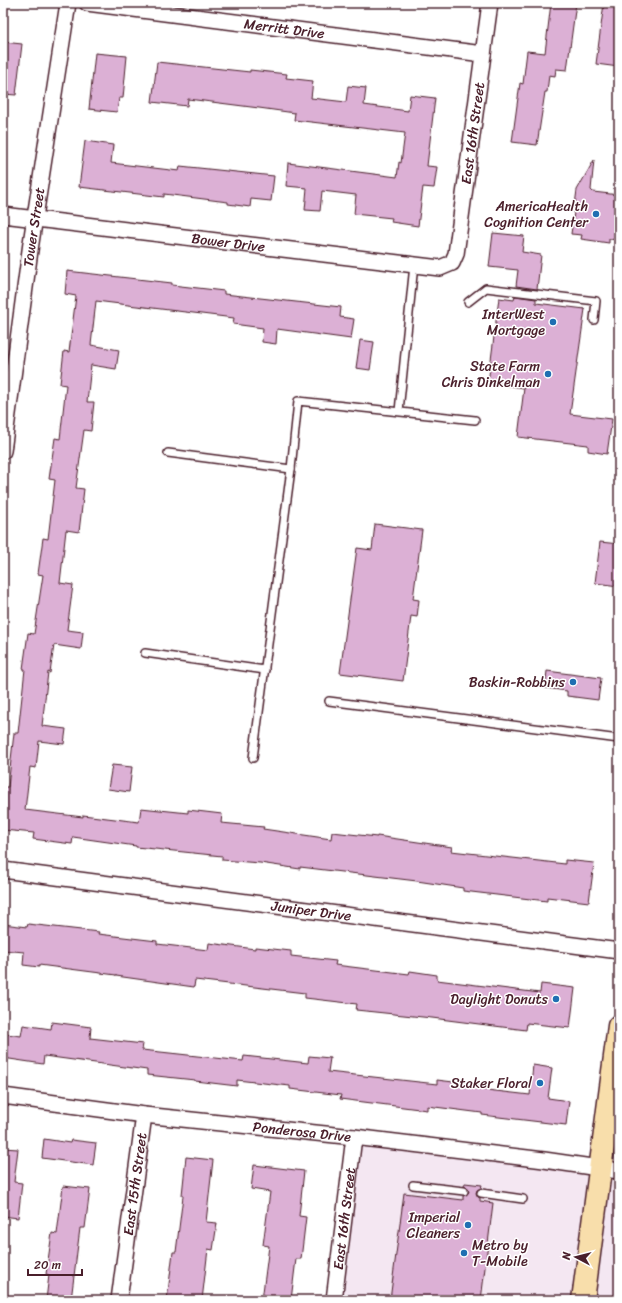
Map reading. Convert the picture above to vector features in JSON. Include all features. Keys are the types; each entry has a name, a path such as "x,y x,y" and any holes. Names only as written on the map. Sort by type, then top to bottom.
{"main road":[{"path":"583,1300 610,1170 619,1026"}],"street":[{"name":"Tower Street","path":"4,441 35,219 68,3"},
{"name":"Merritt Drive","path":"87,3 483,54"},
{"name":"East 16th Street","path":"452,263 456,254 490,3"},
{"name":"Bower Drive","path":"3,214 440,268 452,263"},
{"name":"Juniper Drive","path":"3,870 619,951"},
{"name":"Ponderosa Drive","path":"3,1096 144,1115 354,1137 536,1159 610,1170"},
{"name":"East 15th Street","path":"119,1300 144,1115"},
{"name":"East 16th Street","path":"334,1300 354,1137"}],"lane":[{"path":"399,411 414,265"},
{"path":"468,302 486,288 596,301 594,320"},
{"path":"253,758 291,469 298,401 475,420"},
{"path":"168,453 291,469"},
{"path":"145,653 265,670"},
{"path":"329,701 619,739"},
{"path":"413,1185 464,1191"},
{"path":"481,1194 523,1199"}],"shaded area":[{"path":"619,1027 619,1300 334,1300 354,1137 600,1169"}],"building":[{"path":"551,3 576,3 567,70 556,69 555,76 549,75 537,145 512,142 520,83 523,84 527,51 545,53"},
{"path":"604,3 619,3 619,67 596,64"},
{"path":"3,42 22,44 16,95 3,94"},
{"path":"95,53 127,56 123,98 119,98 117,112 89,109"},
{"path":"157,62 250,72 250,70 287,74 286,78 313,81 311,98 346,102 348,86 366,88 364,105 408,111 410,95 435,98 427,166 437,167 434,188 423,187 418,226 391,222 392,218 354,214 356,195 322,191 320,211 305,210 307,188 286,186 288,163 397,177 399,162 401,163 405,133 294,120 295,113 188,99 187,106 152,102"},
{"path":"85,141 113,145 111,163 179,171 180,166 274,176 271,201 251,199 250,207 228,204 228,202 164,194 164,197 79,187"},
{"name":"AmericaHealth Cognition Center","path":"594,160 591,190 593,192 619,195 619,240 609,239 609,243 581,239 582,235 571,234 577,190"},
{"path":"493,233 524,236 522,252 541,255 537,289 516,286 518,270 489,267"},
{"path":"67,271 172,283 172,285 224,291 224,294 341,307 340,317 354,319 351,339 277,329 276,344 262,342 263,328 233,324 234,318 96,301 91,345 119,350 116,369 91,365 87,402 94,402 91,431 84,430 76,488 84,489 79,532 66,530 60,583 73,585 67,630 83,632 81,649 54,645 50,673 48,672 42,726 66,729 64,744 39,741 36,768 30,767 25,810 139,822 141,808 188,813 188,810 222,814 221,823 264,827 263,829 331,839 332,832 377,836 452,847 451,851 565,864 565,860 594,863 589,902 547,897 547,901 463,891 463,888 417,881 300,867 300,869 260,863 222,860 222,856 136,847 73,837 72,844 33,839 34,833 3,830 3,787 8,787 14,733 18,733 25,669 23,669 28,633 34,634 43,575 38,574 43,538 48,539 55,480 49,479 55,438 60,439 66,385 60,384 64,351 69,352 76,296 65,294"},
{"path":"515,296 536,299 536,303 585,309 570,414 612,419 607,454 588,451 588,445 518,437 524,388 488,383 499,298 514,300"},
{"path":"360,340 374,342 370,370 356,368"},
{"path":"375,524 422,530 413,599 419,600 417,617 411,616 403,681 340,673 357,548 372,550"},
{"path":"600,542 619,544 619,586 595,583"},
{"name":"Baskin-Robbins","path":"547,671 601,678 598,700 567,696 567,691 545,688"},
{"path":"112,765 132,767 129,792 108,789"},
{"path":"3,924 27,927 28,924 99,932 98,934 157,941 157,944 208,950 209,943 255,949 255,947 291,951 291,956 336,961 335,965 409,974 410,971 437,975 437,980 540,993 541,984 575,988 570,1028 527,1023 526,1030 356,1010 357,1004 305,998 305,993 195,980 194,987 39,965 39,967 23,965 24,952 3,950"},
{"path":"52,1022 91,1027 90,1038 143,1044 142,1050 243,1061 244,1056 308,1063 309,1056 330,1058 328,1072 437,1084 437,1080 478,1085 478,1089 530,1095 533,1065 552,1068 548,1098 569,1101 566,1125 482,1115 482,1113 427,1106 427,1110 340,1099 341,1095 290,1089 290,1086 237,1080 237,1086 147,1075 147,1070 44,1056 43,1064 3,1058 7,1034 21,1036 23,1025 51,1029"},
{"path":"44,1139 70,1143 71,1140 96,1143 93,1165 42,1158"},
{"path":"3,1148 18,1149 14,1182 22,1183 18,1218 3,1216"},
{"path":"186,1157 213,1160 206,1222 217,1223 213,1250 208,1249 202,1300 167,1300 173,1252 176,1252"},
{"path":"254,1165 304,1171 299,1216 306,1217 301,1259 296,1259 291,1300 262,1300 269,1246 263,1245 270,1192 251,1189"},
{"path":"465,1183 482,1185 476,1193 480,1198 480,1201 493,1203 481,1300 390,1300 404,1193 463,1200 463,1196 469,1192 464,1186"},
{"path":"63,1186 90,1189 85,1228 80,1228 71,1300 46,1300 49,1275 46,1274 52,1233 57,1234"}],"place":[{"name":"AmericaHealth Cognition Center","path":"596,214"},
{"name":"InterWest Mortgage","path":"553,322"},
{"name":"State Farm Chris Dinkelman","path":"548,374"},
{"name":"Baskin-Robbins","path":"573,682"},
{"name":"Daylight Donuts","path":"556,999"},
{"name":"Staker Floral","path":"540,1083"},
{"name":"Imperial Cleaners","path":"468,1225"},
{"name":"Metro by T-Mobile","path":"464,1253"}]}
